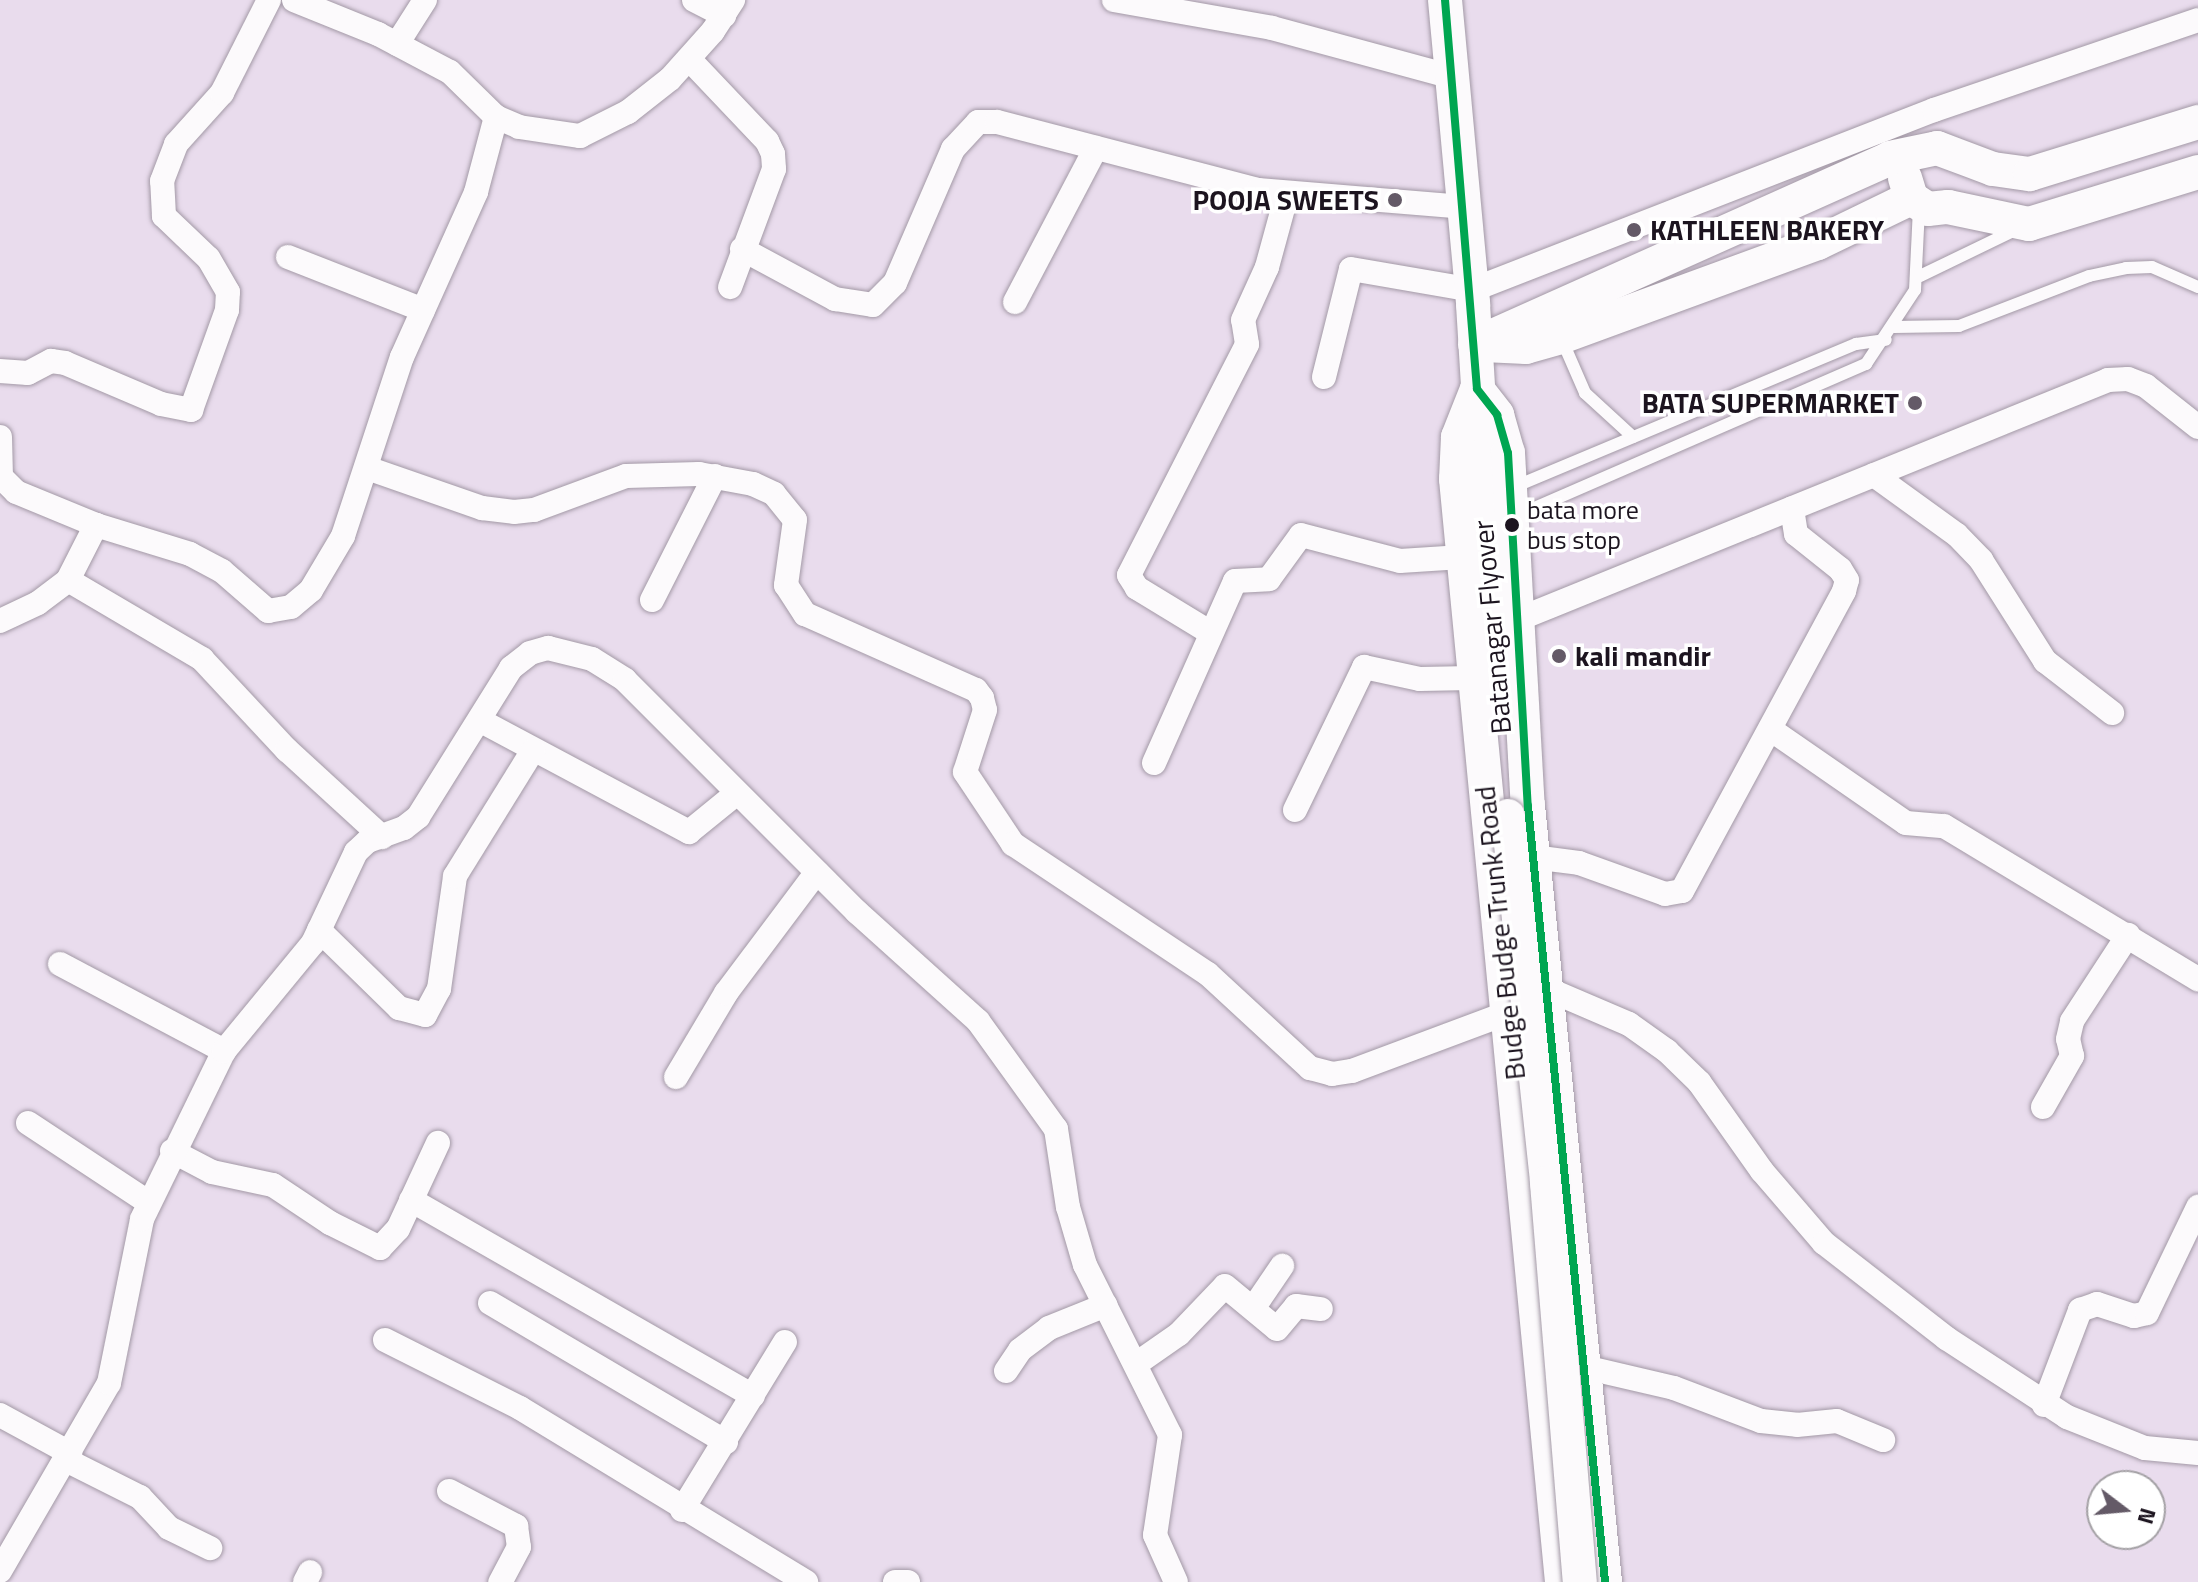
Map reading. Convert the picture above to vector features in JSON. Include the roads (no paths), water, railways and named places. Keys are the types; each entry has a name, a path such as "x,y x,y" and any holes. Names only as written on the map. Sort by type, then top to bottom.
{"street":[{"path":"0,371 28,373 51,361 65,363 161,404 191,410 227,310 228,292 208,258 164,216 162,181 176,144 222,93 269,0"},
{"path":"294,0 397,44 450,72 496,117 519,127 580,136 628,112 690,60 728,8 694,0"},
{"path":"397,44 425,0"},
{"path":"1114,0 1164,6 1295,34 1452,77"},
{"path":"1445,0 1475,344"},
{"path":"1324,377 1351,269 1472,290 1934,110 2198,20"},
{"path":"690,60 767,141 773,154 774,169 730,287"},
{"path":"0,437 6,485 92,532 190,554 222,571 268,611 278,612 311,590 329,565 423,310 471,206 496,117"},
{"path":"742,249 835,299 873,305 895,283 965,130 978,122 997,122 1287,194 1463,207"},
{"path":"1475,344 1890,158 1937,148 2014,174 2030,174 2198,122"},
{"path":"1015,302 1096,148"},
{"path":"1917,154 1906,170 1926,203 2029,224 2198,172"},
{"path":"1475,344 1526,347 1561,337 1926,203 1965,184 1956,156"},
{"path":"1211,633 1137,588 1129,575 1247,344 1243,320 1267,267 1287,194"},
{"path":"288,257 423,310"},
{"name":"Batanagar Flyover","path":"1475,344 1508,816 1546,1168 1583,1581"},
{"path":"1514,621 2108,380 2128,379 2146,386 2198,427"},
{"name":"Budge Budge Trunk Road","path":"1477,389 1505,433 1514,621 1533,857 1558,1082 1584,1367 1583,1581"},
{"name":"Budge Budge Trunk Road","path":"1477,389 1458,437 1462,557 1472,678 1507,1018 1583,1581"},
{"path":"367,468 482,508 514,512 534,510 626,476 715,476 753,484 790,510 795,520 786,585 805,614 976,690 982,698 985,710 965,772 1013,844 1208,974 1310,1068 1332,1074 1352,1071 1507,1018"},
{"path":"1874,475 1957,535 1981,560 2045,661 2112,713"},
{"path":"652,600 715,476"},
{"path":"1533,857 1579,863 1665,894 1682,891 1847,580 1840,569 1796,534 1792,508"},
{"path":"0,621 38,603 73,572 92,532"},
{"path":"1154,763 1235,581 1269,579 1301,535 1400,561 1462,557"},
{"path":"73,572 202,659 287,750 382,837"},
{"path":"0,1571 109,1383 148,1202 224,1051 296,968 319,930 356,852 418,817 481,721 511,668 530,653 548,648 592,659 625,680 817,872 978,1021 1056,1129 1073,1229 1106,1305 1170,1435 1155,1535 1176,1582"},
{"path":"1295,810 1364,667 1420,679 1472,678"},
{"path":"481,721 689,832 737,793"},
{"path":"1770,729 1906,823 1944,826 2198,979"},
{"path":"319,930 399,1008 425,1015 439,989 455,876 533,750"},
{"path":"676,1077 726,993 817,872"},
{"path":"2043,1107 2072,1056 2068,1039 2072,1021 2128,935"},
{"path":"60,964 224,1051"},
{"path":"1548,1001 1629,1024 1667,1051 1699,1082 1762,1171 1824,1243 1946,1338 2044,1405 2123,1441 2198,1453"},
{"path":"28,1123 148,1202"},
{"path":"172,1151 212,1172 273,1185 330,1223 380,1248 388,1245 438,1143"},
{"path":"411,1200 753,1396"},
{"path":"2044,1405 2080,1310 2097,1304 2134,1316 2147,1313 2198,1207"},
{"path":"1254,1307 1282,1266"},
{"path":"1136,1364 1179,1334 1225,1286 1277,1329 1296,1306 1321,1309"},
{"path":"490,1303 726,1442"},
{"path":"1006,1371 1012,1346 1106,1305"},
{"path":"385,1340 520,1408 682,1510 806,1582"},
{"path":"682,1510 785,1342"},
{"path":"1584,1367 1674,1388 1761,1421 1797,1425 1837,1421 1883,1440"},
{"path":"0,1415 140,1497 169,1528 210,1548"},
{"path":"449,1491 516,1526 519,1547 500,1582"},
{"path":"895,1582 908,1582"}],"lane":[{"path":"1510,503 1854,371 1886,340 1920,276 1926,203"},
{"path":"1920,276 2029,224"},
{"path":"1894,327 1959,326 2089,276 2126,268 2152,267 2198,287"},
{"path":"1561,337 1585,393 1633,437"},
{"path":"1510,503 1633,437 1856,344 1886,340"}],"place":[{"name":"POOJA SWEETS","path":"1395,200"},
{"name":"KATHLEEN BAKERY","path":"1634,230"},
{"name":"BATA SUPERMARKET","path":"1915,403"},
{"name":"bata more bus stop","path":"1512,525"},
{"name":"kali mandir","path":"1559,656"}]}
